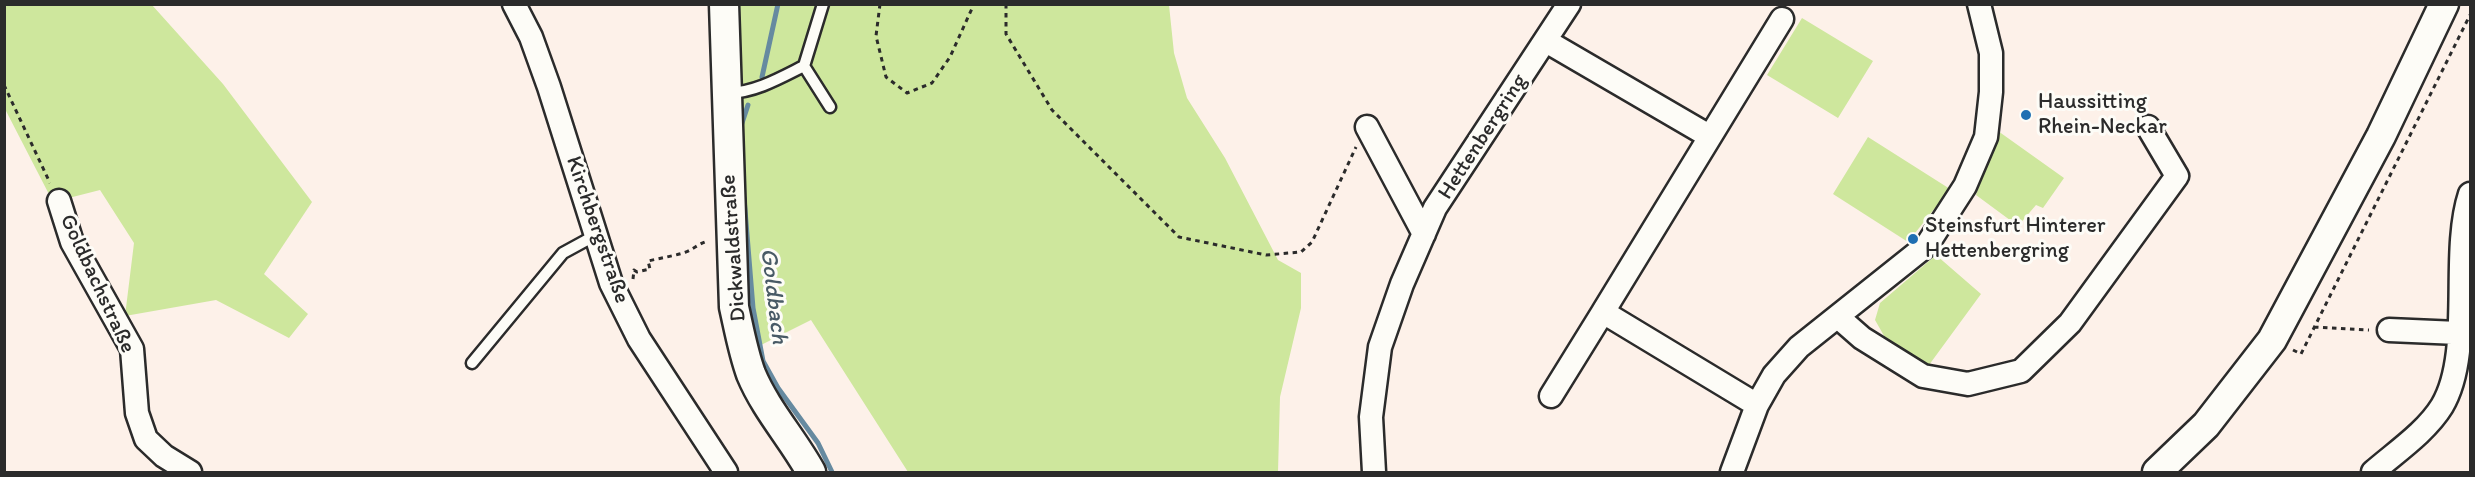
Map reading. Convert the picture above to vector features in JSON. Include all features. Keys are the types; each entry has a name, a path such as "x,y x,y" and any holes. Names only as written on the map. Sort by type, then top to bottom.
{"street":[{"name":"Kirchbergstraße","path":"514,4 531,37 549,87 611,283 639,339 726,472"},
{"name":"Dickwaldstraße","path":"724,4 734,307 741,341 752,375 769,408 801,452 811,472"},
{"name":"Hettenbergring","path":"1374,472 1371,417 1380,346 1402,284 1435,208 1569,4"},
{"path":"1732,472 1757,405 1774,375 1798,347 1927,245 1965,186 1986,137 1991,92 1991,53 1979,4"},
{"path":"2157,472 2206,425 2272,340 2382,136 2444,4"},
{"path":"1551,396 1782,19"},
{"path":"1546,41 1709,136"},
{"name":"Hettenbergring","path":"1367,127 1424,234"},
{"path":"1838,317 1862,338 1923,376 1968,384 2021,371 2070,323 2177,176 2148,127"},
{"path":"2373,472 2419,432 2441,407 2446,396 2456,359 2470,194"},
{"name":"Goldbachstraße","path":"58,201 72,242 132,349 137,413 146,439 164,456 190,472"},
{"path":"1603,312 1757,405"},
{"path":"2389,330 2458,333"}],"lane":[{"path":"726,93 745,92 779,79 804,66 823,4"},
{"path":"804,66 830,106"},
{"path":"472,363 563,253 596,235"}],"path":[{"path":"879,4 876,36 886,77 907,93 932,83 950,57 974,4"},
{"path":"1006,4 1006,34 1052,110 1179,237 1266,255 1300,252 1312,242 1342,174 1367,127"},
{"path":"2272,340 2301,354 2470,15"},
{"name":"Goldbachstraße","path":"4,85 58,201"},
{"path":"611,283 619,280 632,283 634,270 637,272 650,268 648,261 678,255 700,243 732,236"},
{"path":"2314,327 2389,330"}],"green space":[{"path":"5,5 152,5 223,84 312,202 264,274 308,314 289,338 216,300 125,316 134,243 100,190 53,202 5,109"},
{"path":"736,5 1169,5 1174,53 1187,98 1225,158 1278,260 1301,273 1301,308 1280,397 1278,472 908,472 811,320 755,348 745,298"},
{"path":"1802,18 1873,61 1838,118 1767,75"},
{"path":"1998,131 2064,178 2043,208 2036,205 2018,226 1976,195"},
{"path":"1868,137 1950,189 1908,242 1833,194"},
{"path":"1936,255 1981,294 1929,365 1887,341 1875,320 1880,303"}],"waterway":[{"name":"Goldbach","path":"762,77 778,4"},
{"name":"Goldbach","path":"740,129 748,105"},
{"name":"Goldbach","path":"744,198 753,308 763,361 778,388 818,443 832,472"}],"place":[{"name":"Haussitting Rhein-Neckar","path":"2026,115"},
{"name":"Steinsfurt Hinterer Hettenbergring","path":"1913,239"}]}
